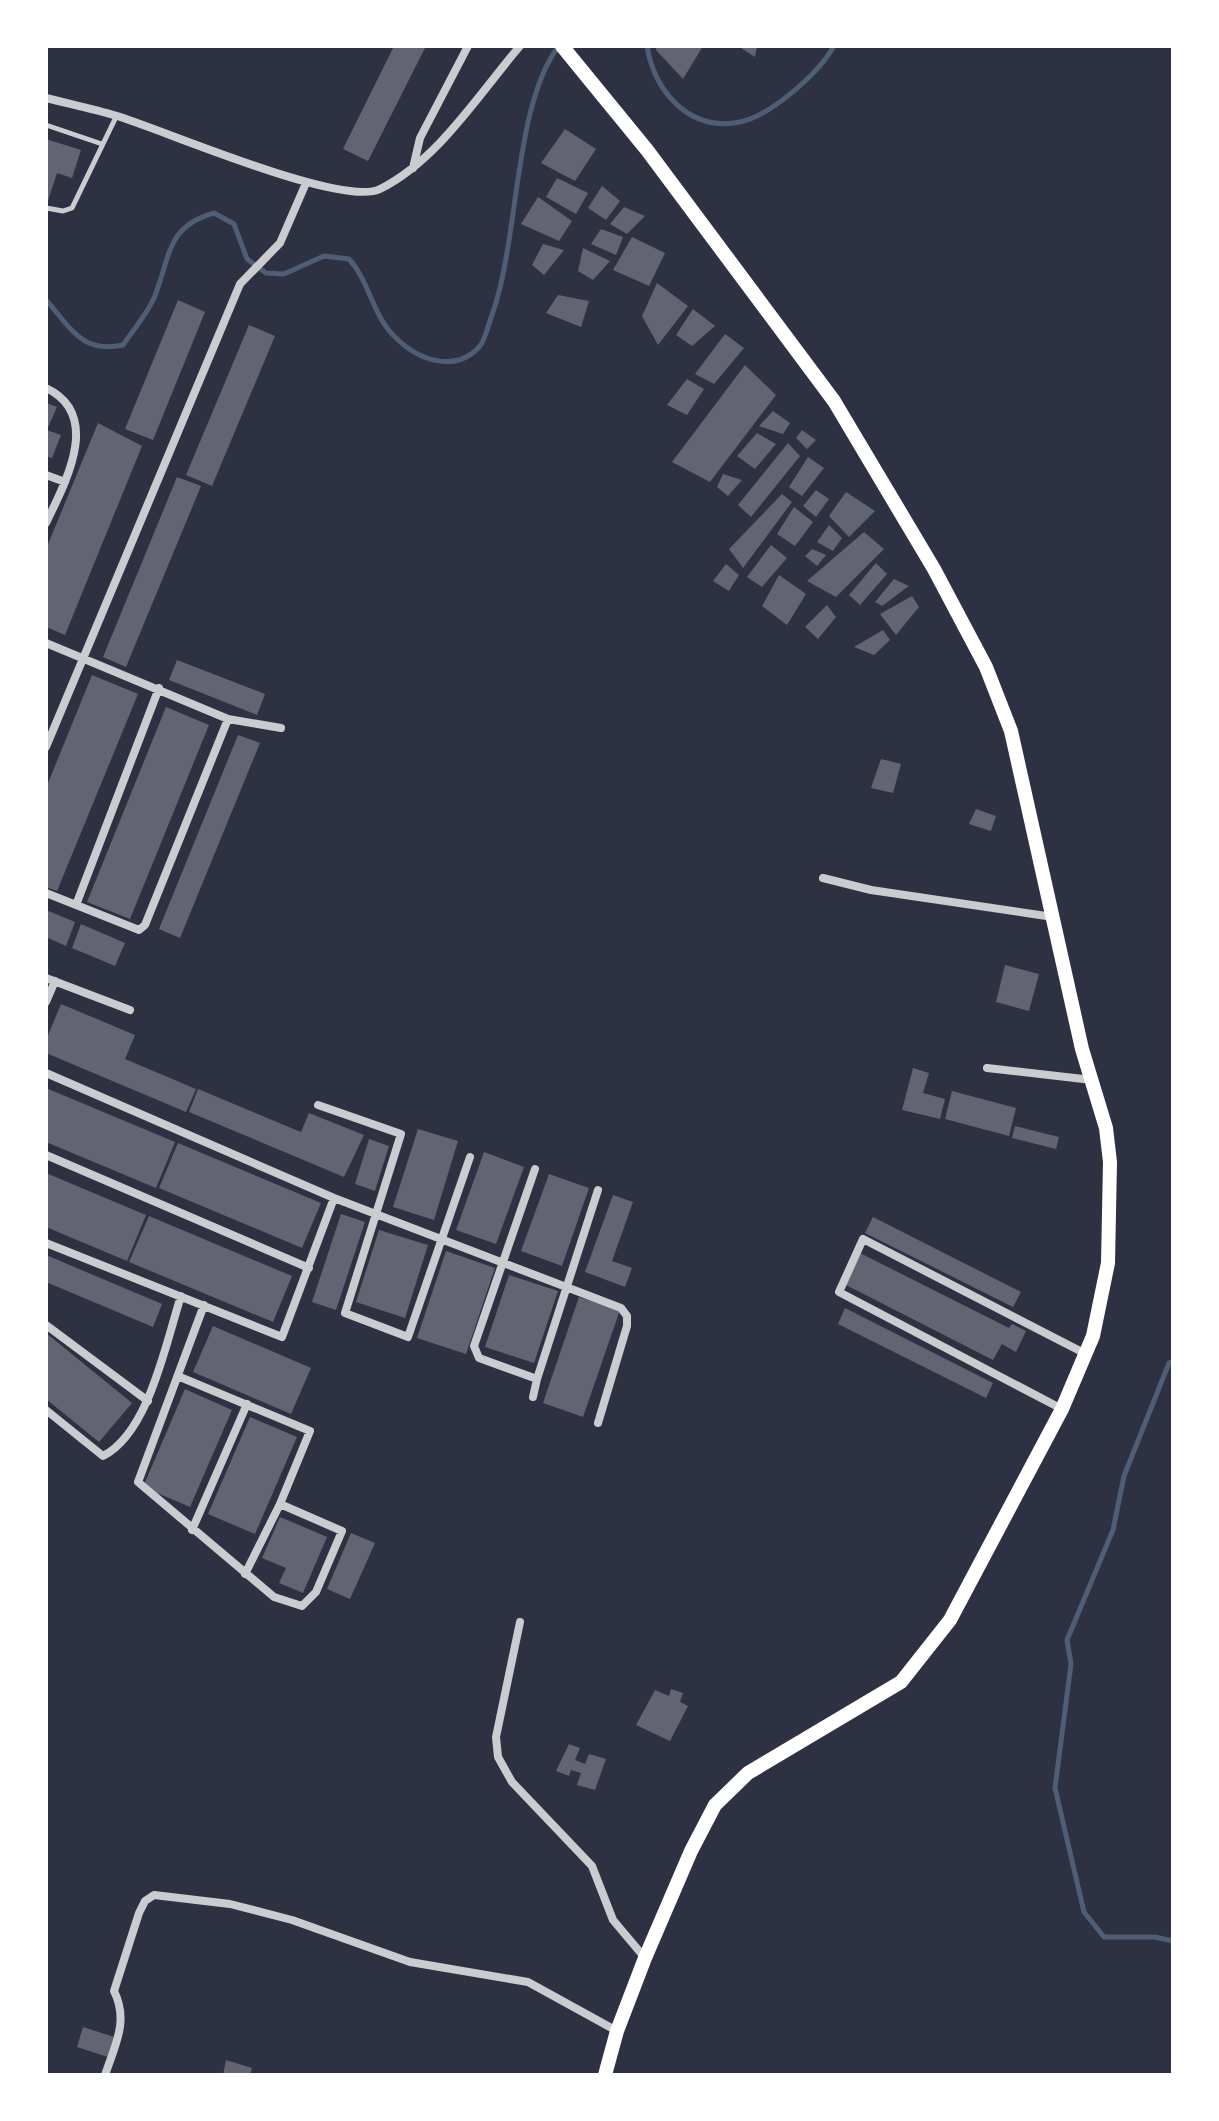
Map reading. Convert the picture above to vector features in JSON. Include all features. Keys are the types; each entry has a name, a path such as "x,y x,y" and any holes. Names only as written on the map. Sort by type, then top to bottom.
{"main road":[{"path":"562,46 752,287 834,401 961,617 986,667 1011,731 1082,1049 1106,1128 1110,1213 1103,1299 1086,1354 1062,1409 986,1556 929,1650 890,1691 748,1773 727,1790 706,1818 645,1958 617,2031 605,2075"}],"street":[{"path":"413,168 420,138 468,46"},
{"path":"46,98 117,116 306,183 365,194 378,190 413,168 520,46"},
{"path":"46,747 81,657 240,284 280,243 306,183"},
{"path":"46,388 60,394 75,419 77,443 65,482 46,523"},
{"path":"46,475 65,482"},
{"path":"46,643 228,719 281,728"},
{"path":"76,905 159,688"},
{"path":"46,893 139,930 145,925 228,719"},
{"path":"823,878 871,890 1053,917"},
{"path":"46,1002 50,980 130,1010"},
{"path":"987,1068 1093,1080"},
{"path":"46,1073 334,1198 567,1284 621,1308 627,1316 598,1423"},
{"path":"318,1105 401,1134 345,1313 408,1337 470,1157"},
{"path":"46,1155 309,1268"},
{"path":"535,1169 474,1346 479,1358 537,1379"},
{"path":"533,1397 598,1190"},
{"path":"46,1243 282,1337 334,1198"},
{"path":"1062,1409 839,1292 863,1239 1086,1354"},
{"path":"46,1410 103,1456 115,1450 148,1401 181,1296"},
{"path":"204,1305 180,1377 138,1482 274,1597 302,1606 316,1592 342,1531 280,1504"},
{"path":"46,1325 148,1401"},
{"path":"180,1377 310,1431 280,1504 245,1574"},
{"path":"192,1530 247,1404"},
{"path":"520,1622 496,1737 498,1757 512,1782 592,1866 613,1920 645,1958"},
{"path":"105,2075 123,2022 122,2007 114,1991 139,1913 145,1901 154,1895 230,1904 292,1920 410,1962 528,1982 617,2031"}],"lane":[{"path":"46,208 63,211 72,208 117,116"},
{"path":"46,125 102,144"}],"building":[{"path":"394,46 426,46 368,161 343,149"},
{"path":"657,46 703,46 683,79 656,50"},
{"path":"738,46 757,46 755,57"},
{"path":"565,129 596,149 575,181 541,163"},
{"path":"46,139 81,150 72,178 57,173 47,204"},
{"path":"557,178 588,193 576,214 546,197"},
{"path":"602,186 620,201 606,220 588,208"},
{"path":"538,197 572,221 559,241 521,224"},
{"path":"624,207 645,216 627,234 610,224"},
{"path":"601,229 623,237 616,255 591,244"},
{"path":"632,237 665,253 649,286 613,270"},
{"path":"543,244 564,250 544,275 532,265"},
{"path":"583,248 610,261 593,280 578,271"},
{"path":"657,283 688,306 658,345 642,316"},
{"path":"558,295 589,301 581,327 546,313"},
{"path":"178,300 205,312 153,440 125,429"},
{"path":"693,309 715,326 692,346 676,335"},
{"path":"249,325 275,336 212,486 186,475"},
{"path":"725,334 744,348 714,384 695,374"},
{"path":"745,365 776,395 710,482 672,462"},
{"path":"687,379 704,389 687,415 667,405"},
{"path":"46,403 57,407 47,430 61,435 52,458 46,456"},
{"path":"773,411 790,423 783,434 759,426"},
{"path":"98,423 142,446 65,635 46,627 46,549"},
{"path":"802,430 816,440 807,449 796,438"},
{"path":"757,433 776,444 755,469 737,456"},
{"path":"788,443 800,456 751,517 738,505"},
{"path":"808,457 824,468 802,496 789,487"},
{"path":"723,474 742,480 728,496 717,487"},
{"path":"177,477 201,486 126,667 103,657"},
{"path":"816,490 829,499 816,517 803,506"},
{"path":"846,492 875,511 849,537 829,516"},
{"path":"782,494 792,502 743,568 729,549"},
{"path":"794,507 813,522 795,546 777,534"},
{"path":"829,525 842,538 833,551 817,542"},
{"path":"864,532 884,549 836,597 807,581"},
{"path":"771,545 787,558 762,587 747,577"},
{"path":"812,549 826,555 817,566 805,556"},
{"path":"876,563 887,574 860,605 849,595"},
{"path":"726,564 739,575 729,591 713,581"},
{"path":"779,575 806,594 787,625 762,606"},
{"path":"894,579 909,586 882,606 875,602"},
{"path":"912,596 919,607 896,635 880,614"},
{"path":"827,605 836,617 818,639 805,627"},
{"path":"883,630 890,640 874,655 854,647"},
{"path":"177,660 265,694 257,715 169,680"},
{"path":"92,675 138,694 57,891 46,887 46,788"},
{"path":"166,707 209,725 130,919 87,902"},
{"path":"238,735 260,743 180,938 159,929"},
{"path":"881,759 901,764 893,793 871,788"},
{"path":"976,809 996,816 991,831 969,824"},
{"path":"46,910 75,922 66,946 46,937"},
{"path":"81,924 125,943 115,966 72,948"},
{"path":"1005,965 1039,974 1029,1011 996,1002"},
{"path":"61,1004 135,1035 125,1059 196,1089 186,1112 46,1053 46,1040"},
{"path":"913,1068 929,1073 923,1093 945,1099 940,1119 902,1110"},
{"path":"46,1088 175,1142 156,1188 46,1142"},
{"path":"198,1089 301,1132 309,1113 364,1135 344,1177 189,1112"},
{"path":"952,1091 1016,1108 1009,1136 945,1119"},
{"path":"1015,1126 1059,1137 1056,1149 1012,1138"},
{"path":"418,1129 458,1141 434,1220 393,1207"},
{"path":"369,1139 389,1146 375,1191 355,1184"},
{"path":"178,1143 321,1203 302,1248 159,1188"},
{"path":"484,1152 524,1167 496,1244 456,1230"},
{"path":"46,1173 146,1215 127,1261 46,1227"},
{"path":"549,1174 589,1188 562,1266 521,1251"},
{"path":"613,1195 633,1202 612,1261 632,1268 625,1287 585,1272"},
{"path":"341,1214 365,1222 336,1310 312,1302"},
{"path":"149,1216 292,1276 273,1322 129,1262"},
{"path":"873,1217 1021,1292 1013,1307 865,1233"},
{"path":"379,1230 428,1245 405,1318 356,1302"},
{"path":"446,1251 495,1268 466,1354 417,1338"},
{"path":"860,1253 1009,1328 1012,1324 1026,1331 1016,1352 1002,1344 993,1360 844,1284"},
{"path":"46,1255 162,1304 153,1327 46,1282"},
{"path":"509,1275 558,1291 534,1363 485,1347"},
{"path":"579,1297 620,1310 583,1417 543,1403"},
{"path":"845,1308 993,1383 986,1398 838,1324"},
{"path":"213,1326 311,1368 291,1414 193,1372"},
{"path":"46,1333 132,1403 99,1442 46,1399"},
{"path":"185,1389 232,1410 190,1507 143,1487"},
{"path":"250,1417 297,1437 255,1534 208,1514"},
{"path":"280,1517 327,1537 303,1593 279,1583 286,1568 262,1558"},
{"path":"351,1533 375,1543 350,1599 327,1589"},
{"path":"671,1689 683,1693 680,1702 688,1706 670,1741 636,1725 655,1690 669,1696"},
{"path":"569,1744 580,1748 575,1760 585,1764 589,1754 606,1759 595,1790 577,1785 581,1773 571,1770 569,1776 556,1771"},
{"path":"83,2027 114,2037 108,2057 77,2047"},
{"path":"226,2060 252,2068 250,2075 223,2075"}],"waterway":[{"path":"647,46 657,77 675,103 701,120 717,123 747,120 776,105 804,82 834,46"},
{"path":"46,300 87,342 97,346 123,345 151,304 178,235 186,226 214,213 234,224 247,259 266,273 284,274 324,256 349,259 362,278 381,319 404,345 437,361 448,362 470,355 482,343 493,312 508,247 533,103 544,72 558,47"},
{"path":"1173,1362 1169,1363 1124,1476 1113,1530 1067,1640 1071,1664 1055,1788 1084,1912 1104,1937 1155,1937 1173,1941"}]}
